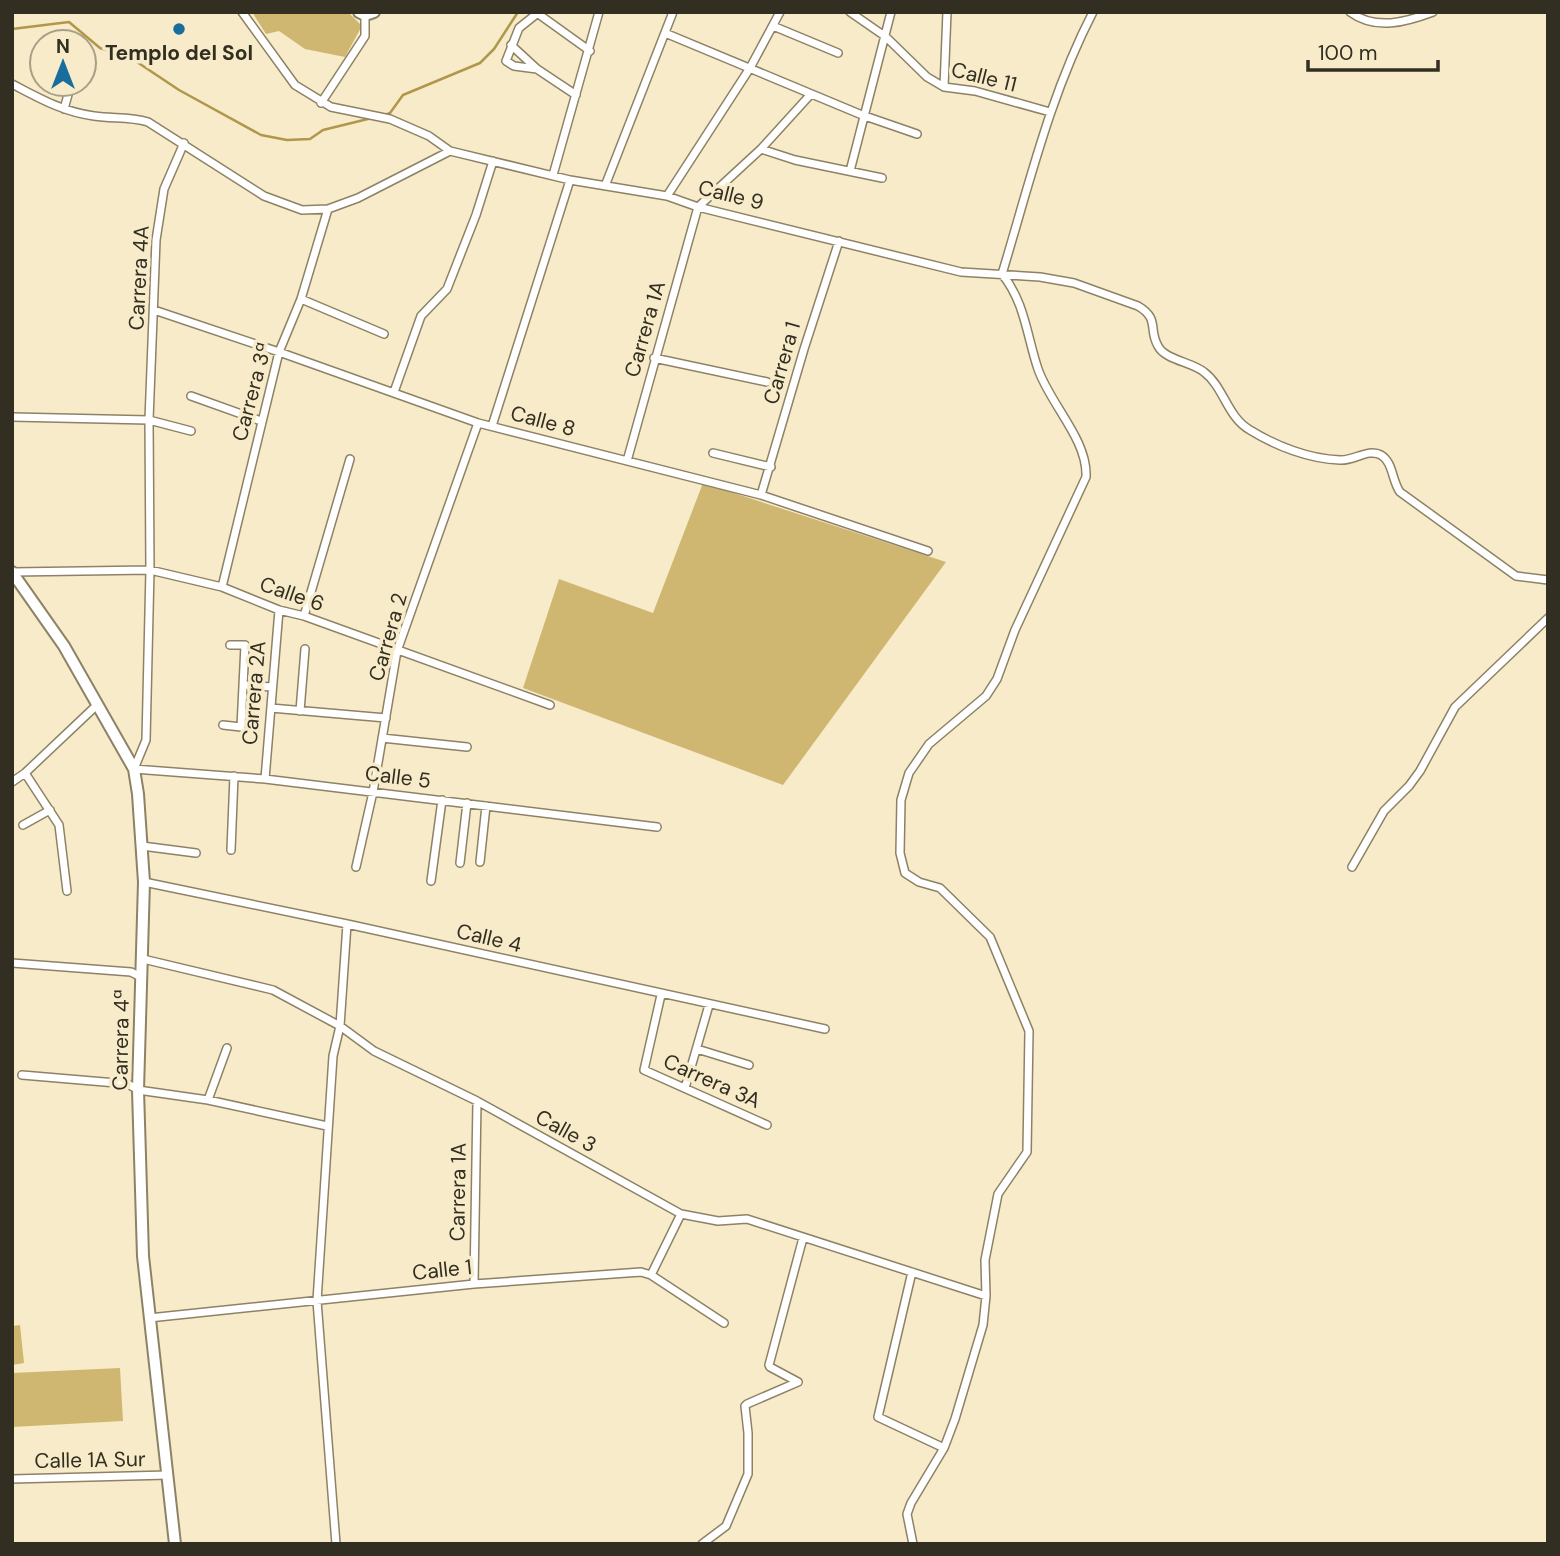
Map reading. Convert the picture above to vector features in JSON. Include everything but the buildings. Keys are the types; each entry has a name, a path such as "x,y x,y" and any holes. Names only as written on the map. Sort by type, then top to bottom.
{"street":[{"path":"242,12 295,85 321,103 365,36 366,13"},
{"path":"553,175 599,12"},
{"path":"605,186 673,12"},
{"path":"667,196 750,68 780,12"},
{"name":"Calle 11","path":"850,12 886,37 927,77 944,87 975,92 1050,112"},
{"path":"849,171 891,12"},
{"path":"944,87 947,12"},
{"path":"913,1544 906,1514 944,1448 983,1325 986,1296 985,1260 998,1194 1027,1152 1028,1031 990,937 940,888 919,882 905,873 901,853 901,800 909,773 929,744 986,696 997,679 1015,630 1086,477 1087,465 1039,371 1015,291 1002,274 1050,112 1072,54 1093,12"},
{"path":"1350,12 1358,18 1374,23 1391,24 1433,12"},
{"path":"537,69 507,64 506,61 519,28 538,13 590,51"},
{"path":"773,26 838,53"},
{"path":"665,33 862,115 917,134"},
{"path":"511,46 537,69 576,95"},
{"path":"12,84 52,106 94,116 129,117 148,122 264,196 302,210 328,209 358,198 450,151"},
{"path":"698,208 761,149 811,94"},
{"path":"64,109 67,98"},
{"name":"Calle 9","path":"321,103 390,119 429,136 450,151 570,180 667,196 698,208 961,272 1040,277 1074,283 1138,306 1147,311 1153,320 1157,345 1163,352 1206,373 1230,410 1250,430 1306,456 1350,460 1372,452 1380,454 1387,459 1400,492 1516,576 1548,580"},
{"name":"Carrera 4A","path":"134,769 146,740 150,570 149,419 156,240 164,189 184,143"},
{"path":"761,149 795,160 882,178"},
{"path":"394,393 421,316 447,289 476,215 493,161"},
{"path":"492,426 570,180"},
{"name":"Carrera 1A","path":"627,461 698,208"},
{"name":"Carrera 3ª","path":"222,587 279,352 301,299 328,209"},
{"name":"Carrera 1","path":"761,495 839,241"},
{"path":"301,299 384,334"},
{"name":"Calle 8","path":"154,310 478,423 761,495 928,551"},
{"path":"654,358 767,382"},
{"path":"191,396 261,421"},
{"path":"12,417 149,419 191,431"},
{"name":"Carrera 2","path":"356,867 373,792 397,651 478,423"},
{"path":"713,453 771,467"},
{"path":"304,616 350,460"},
{"name":"Calle 6","path":"12,572 150,570 222,587 279,610 304,616 550,705"},
{"name":"Carrera 4ª","path":"12,572 64,646 134,769 144,882 138,1090 143,1256 175,1544"},
{"name":"Carrera 2A","path":"265,779 279,610"},
{"path":"1352,867 1384,811 1420,771 1455,707 1548,618"},
{"path":"223,725 242,727 245,645 230,645"},
{"path":"300,711 305,649"},
{"path":"244,685 272,687"},
{"path":"12,782 98,704"},
{"path":"271,708 386,718"},
{"path":"382,738 467,747"},
{"name":"Calle 5","path":"134,769 265,779 657,827"},
{"path":"25,773 60,825 67,891"},
{"path":"231,850 234,776"},
{"path":"431,880 442,800"},
{"path":"460,863 467,803"},
{"path":"480,862 486,806"},
{"path":"23,825 50,810"},
{"path":"142,846 196,853"},
{"name":"Calle 4","path":"144,882 825,1029"},
{"path":"336,1544 317,1301 327,1126 333,1056 340,1026 347,924"},
{"name":"Calle 3","path":"142,959 273,990 340,1026 374,1051 477,1101 681,1214 718,1221 747,1219 986,1296"},
{"path":"12,963 131,972 141,977"},
{"name":"Carrera 3A","path":"661,995 644,1070 766,1125"},
{"path":"685,1088 709,1004"},
{"path":"208,1100 227,1048"},
{"path":"697,1049 749,1065"},
{"path":"22,1075 128,1084 138,1090 208,1100 327,1126"},
{"name":"Carrera 1A","path":"474,1284 477,1101"},
{"path":"681,1214 651,1275 724,1323"},
{"path":"702,1544 726,1526 748,1474 745,1406 798,1382 769,1364 803,1238"},
{"name":"Calle 1","path":"149,1318 474,1284 641,1272 651,1275"},
{"path":"912,1272 878,1417 944,1448"},
{"name":"Calle 1A Sur","path":"12,1479 168,1475"}],"shaded area":[{"path":"252,12 348,12 362,26 345,57 305,49 279,31 266,34"},
{"path":"703,483 946,562 783,785 523,688 559,579 653,613"},
{"path":"20,1325 24,1363 12,1365 12,1326"},
{"path":"120,1368 123,1421 12,1427 12,1373"}],"waterway":[{"path":"385,115 390,113 403,95 480,63 494,49 518,12"},
{"path":"12,29 69,22 100,48 131,58 179,90 261,135 287,140 310,139 323,130 372,118"}],"place":[{"name":"Templo del Sol","path":"179,29"}]}
